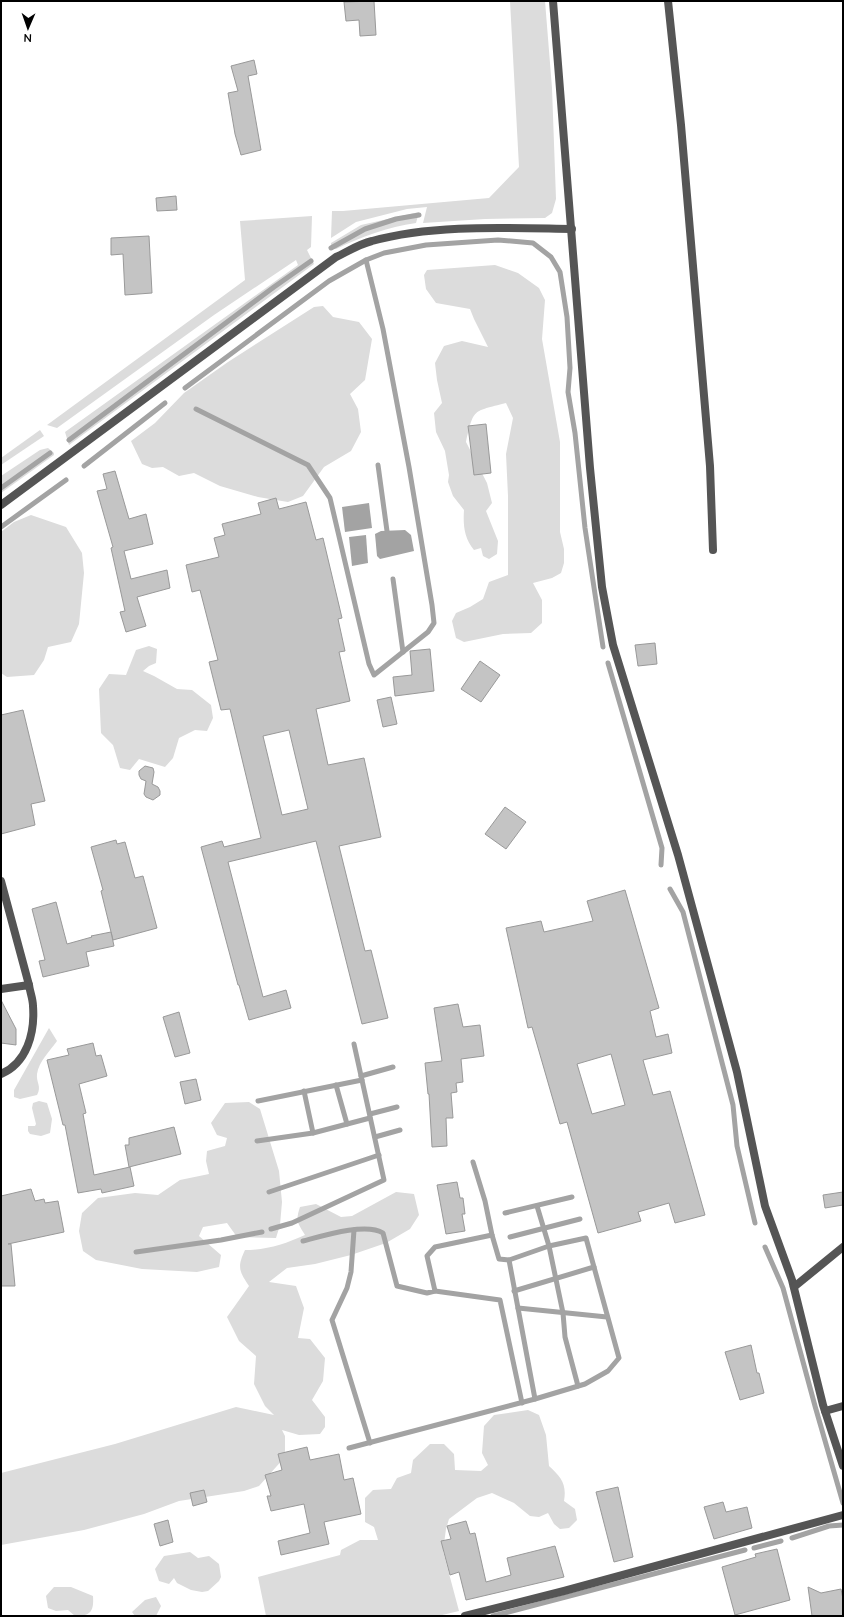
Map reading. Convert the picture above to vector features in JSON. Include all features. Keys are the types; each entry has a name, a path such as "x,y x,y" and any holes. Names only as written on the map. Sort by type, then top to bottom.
{"street":[{"path":"553,1 590,468 602,587 613,645 678,855 737,1072 765,1206 794,1287 825,1411 843,1466"},
{"path":"668,1 681,125 710,466 713,550"},
{"path":"1,505 336,257 371,241 419,232 483,228 572,229"},
{"path":"1,881 29,985 33,1006 30,1042 22,1058 9,1071 1,1074"},
{"path":"1,989 29,985"},
{"path":"794,1287 843,1247"},
{"path":"825,1411 843,1406"},
{"path":"465,1616 564,1591 843,1515"}],"shaded area":[{"path":"510,1 545,1 552,88 556,199 552,213 545,218 485,219 423,223 427,207 407,209 356,222 331,238 332,211 489,198 519,167"},
{"path":"419,212 416,223 375,233 336,249 331,248 331,243 361,225"},
{"path":"312,216 311,247 307,250 314,264 69,445 65,432 298,265 296,260 214,315 57,428 47,425 245,280 240,221"},
{"path":"495,265 518,273 539,288 545,300 542,339 560,442 560,532 564,549 564,563 561,573 552,578 533,583 542,600 542,623 531,633 503,634 464,642 456,638 452,621 456,613 483,599 489,582 508,575 508,496 506,454 513,418 506,403 481,410 473,417 466,442 487,483 492,503 486,511 498,541 497,554 489,559 483,556 481,548 474,550 466,536 464,526 464,510 453,496 448,482 449,475 445,451 436,432 434,413 442,403 435,363 444,346 462,341 488,347 470,309 436,303 426,289 424,275 427,270"},
{"path":"323,306 333,317 359,322 372,339 365,380 350,394 358,409 361,432 351,451 324,467 303,496 288,502 258,497 220,486 194,473 179,476 163,467 152,468 142,464 131,441 155,423 184,393 228,362 314,307"},
{"path":"40,430 44,436 1,465 1,458"},
{"path":"48,448 54,453 54,455 1,493 1,476 40,450"},
{"path":"369,503 372,528 345,532 342,507"},
{"path":"31,515 66,527 82,553 84,573 79,624 71,642 48,647 44,660 34,675 7,677 1,673 1,532 14,522"},
{"path":"405,530 411,535 414,551 380,559 377,556 375,534 381,531"},
{"path":"366,535 368,563 352,566 349,537"},
{"path":"149,646 157,649 156,663 143,671 177,689 192,690 211,705 213,718 207,731 195,730 179,738 173,758 165,767 139,759 130,770 120,768 113,745 101,733 99,689 109,674 126,675 136,650"},
{"path":"49,1028 57,1041 42,1060 38,1069 37,1077 39,1089 37,1095 20,1099 14,1097 14,1090"},
{"path":"39,1101 47,1103 52,1119 50,1133 41,1136 30,1134 28,1131 28,1126 35,1126 36,1124 32,1108 33,1103"},
{"path":"249,1102 260,1109 279,1171 282,1202 280,1225 276,1238 237,1237 227,1223 203,1227 199,1236 221,1255 219,1267 197,1272 142,1269 96,1260 83,1251 79,1231 82,1213 98,1198 135,1193 158,1195 180,1180 209,1174 206,1161 207,1151 225,1146 227,1138 217,1135 211,1123 225,1103"},
{"path":"396,1192 414,1194 419,1215 410,1229 386,1243 351,1255 315,1264 287,1268 269,1282 296,1286 304,1308 298,1338 310,1339 325,1358 323,1381 312,1400 325,1417 325,1427 320,1434 299,1435 282,1430 285,1436 285,1457 259,1486 244,1491 179,1501 144,1514 84,1530 1,1545 1,1473 115,1444 236,1407 274,1415 265,1406 254,1384 256,1356 239,1341 227,1317 249,1286 240,1269 245,1250 276,1246 305,1235 298,1222 300,1207 316,1204 341,1217 352,1216"},
{"path":"528,1410 539,1415 546,1435 549,1466 560,1477 564,1485 564,1501 575,1509 577,1520 569,1528 560,1529 554,1524 548,1513 539,1517 530,1516 514,1503 492,1493 477,1498 449,1519 446,1529 443,1551 459,1611 438,1616 266,1616 258,1577 340,1555 341,1550 360,1540 378,1540 374,1527 365,1522 365,1498 373,1490 391,1489 397,1478 411,1473 413,1460 430,1444 444,1444 454,1454 455,1470 481,1471 488,1465 482,1453 484,1426 494,1415"},
{"path":"190,1552 198,1558 209,1556 219,1564 221,1577 219,1581 208,1591 202,1592 191,1590 177,1583 174,1578 169,1584 159,1581 155,1569 164,1556"},
{"path":"54,1587 71,1587 93,1596 92,1609 88,1614 75,1616 68,1610 56,1611 48,1608 46,1596"},
{"path":"156,1597 161,1606 156,1616 135,1616 132,1612 145,1600"}],"building":[{"path":"374,1 376,35 360,36 359,20 346,21 344,2"},
{"path":"254,60 257,74 248,76 261,150 241,155 235,134 228,93 238,91 231,66"},
{"path":"176,196 177,210 157,211 156,198"},
{"path":"149,236 152,293 125,295 123,254 111,255 111,238"},
{"path":"486,424 491,473 474,475 468,426"},
{"path":"115,471 129,519 146,514 153,544 124,551 131,579 167,570 170,588 137,597 146,626 126,632 120,612 125,611 111,548 113,547 97,491 107,489 103,474"},
{"path":"276,498 279,509 306,502 316,540 323,538 342,618 338,619 345,651 339,652 350,701 316,709 328,765 364,758 381,837 339,846 365,951 371,950 388,1018 362,1024 316,841 228,862 263,997 286,990 291,1008 249,1020 238,985 201,847 222,841 224,847 261,838 230,709 221,710 209,662 218,660 200,590 192,592 186,565 219,557 214,538 225,535 222,524 261,514 258,503","holes":["289,730 308,809 282,815 263,736"]},
{"path":"655,643 657,664 638,666 635,645"},
{"path":"430,649 434,691 395,696 393,677 412,675 410,651"},
{"path":"480,661 500,675 481,702 461,689"},
{"path":"391,697 397,724 383,727 377,700"},
{"path":"23,710 45,801 31,804 35,825 1,834 1,715"},
{"path":"145,766 153,768 154,772 152,784 158,787 160,791 160,795 153,800 146,797 144,794 146,781 141,779 139,775 139,771"},
{"path":"505,807 526,822 506,849 485,834"},
{"path":"116,840 117,844 125,842 135,878 143,876 157,928 113,940 101,891 103,890 91,847"},
{"path":"625,890 659,1008 650,1011 656,1037 668,1034 672,1053 643,1060 653,1095 670,1091 705,1215 675,1223 669,1203 638,1212 641,1221 598,1233 567,1122 560,1124 532,1027 528,1028 506,928 541,921 544,932 593,921 587,901","holes":["611,1054 625,1105 592,1114 577,1064"]},
{"path":"56,902 67,944 92,937 91,936 111,932 114,946 86,952 89,966 43,977 39,961 45,960 32,909"},
{"path":"1,1000 16,1029 16,1045 1,1043"},
{"path":"458,1004 463,1027 480,1025 484,1056 461,1059 463,1082 456,1083 457,1092 451,1093 453,1118 446,1118 447,1146 432,1147 429,1094 425,1063 442,1061 434,1008"},
{"path":"179,1012 190,1053 175,1057 163,1017"},
{"path":"93,1043 96,1056 101,1055 107,1076 79,1084 86,1113 83,1114 94,1175 130,1167 134,1186 102,1193 101,1189 78,1193 65,1125 63,1125 47,1060 69,1055 67,1049"},
{"path":"196,1079 201,1100 185,1104 180,1082"},
{"path":"174,1127 181,1154 129,1167 125,1145 129,1145 129,1138"},
{"path":"457,1182 460,1198 463,1198 465,1214 462,1214 465,1231 446,1234 437,1185"},
{"path":"31,1189 35,1201 44,1199 45,1203 58,1201 64,1232 8,1244 11,1244 15,1286 1,1286 1,1196"},
{"path":"843,1192 843,1205 825,1208 823,1195"},
{"path":"751,1345 757,1373 759,1373 764,1393 740,1400 725,1352"},
{"path":"307,1447 310,1460 339,1454 344,1480 353,1478 361,1514 324,1522 329,1544 281,1555 278,1541 310,1533 304,1504 271,1511 267,1496 271,1496 265,1475 282,1470 278,1454"},
{"path":"618,1487 633,1557 614,1562 596,1492"},
{"path":"204,1490 207,1502 193,1506 190,1493"},
{"path":"723,1502 726,1512 747,1507 752,1528 714,1539 704,1507"},
{"path":"168,1520 173,1542 160,1546 154,1524"},
{"path":"466,1521 470,1534 475,1533 486,1582 511,1575 507,1558 555,1546 564,1577 466,1600 459,1572 450,1575 441,1541 451,1539 447,1526"},
{"path":"777,1549 790,1600 735,1615 722,1567 756,1557 755,1554"},
{"path":"808,1587 821,1593 841,1589 843,1599 843,1616 812,1616"}],"waterway":[{"path":"331,248 365,229 396,219 419,215"},
{"path":"185,388 329,281 366,260 384,253 426,245 498,240 533,243 551,257 560,272 567,317 570,368 568,392 575,433 585,528 603,647"},
{"path":"196,409 308,465 330,498 369,664 374,675 428,632 434,623 432,605 409,467 383,329 366,260"},
{"path":"69,440 311,261"},
{"path":"84,466 165,403"},
{"path":"1,488 50,453"},
{"path":"378,465 387,531"},
{"path":"1,527 66,480"},
{"path":"393,579 403,652"},
{"path":"608,663 662,848 661,865"},
{"path":"670,889 683,912 733,1105 737,1146 755,1223"},
{"path":"271,1229 292,1223 384,1180 354,1044"},
{"path":"361,1076 393,1067"},
{"path":"258,1101 362,1080"},
{"path":"336,1085 347,1124"},
{"path":"304,1091 313,1133"},
{"path":"370,1114 397,1107"},
{"path":"257,1141 313,1133 370,1118"},
{"path":"375,1137 400,1130"},
{"path":"269,1192 379,1155"},
{"path":"349,1448 535,1399 585,1384 608,1371 619,1358 586,1238 549,1246 509,1260 499,1259 485,1201 473,1162"},
{"path":"505,1213 572,1197"},
{"path":"537,1206 549,1246 563,1313 565,1337 578,1386"},
{"path":"510,1237 580,1219"},
{"path":"303,1241 332,1233 355,1229 375,1230 383,1233 397,1286 427,1293 435,1291 427,1256 435,1247 492,1235"},
{"path":"354,1230 351,1272 347,1288 332,1320 370,1443"},
{"path":"136,1252 221,1240 262,1232"},
{"path":"765,1247 783,1288 843,1503"},
{"path":"509,1260 535,1399"},
{"path":"514,1291 594,1267"},
{"path":"435,1291 500,1300 522,1403"},
{"path":"518,1308 607,1317"},
{"path":"792,1538 829,1526 843,1525"},
{"path":"754,1548 781,1541"},
{"path":"493,1616 745,1550"}]}
